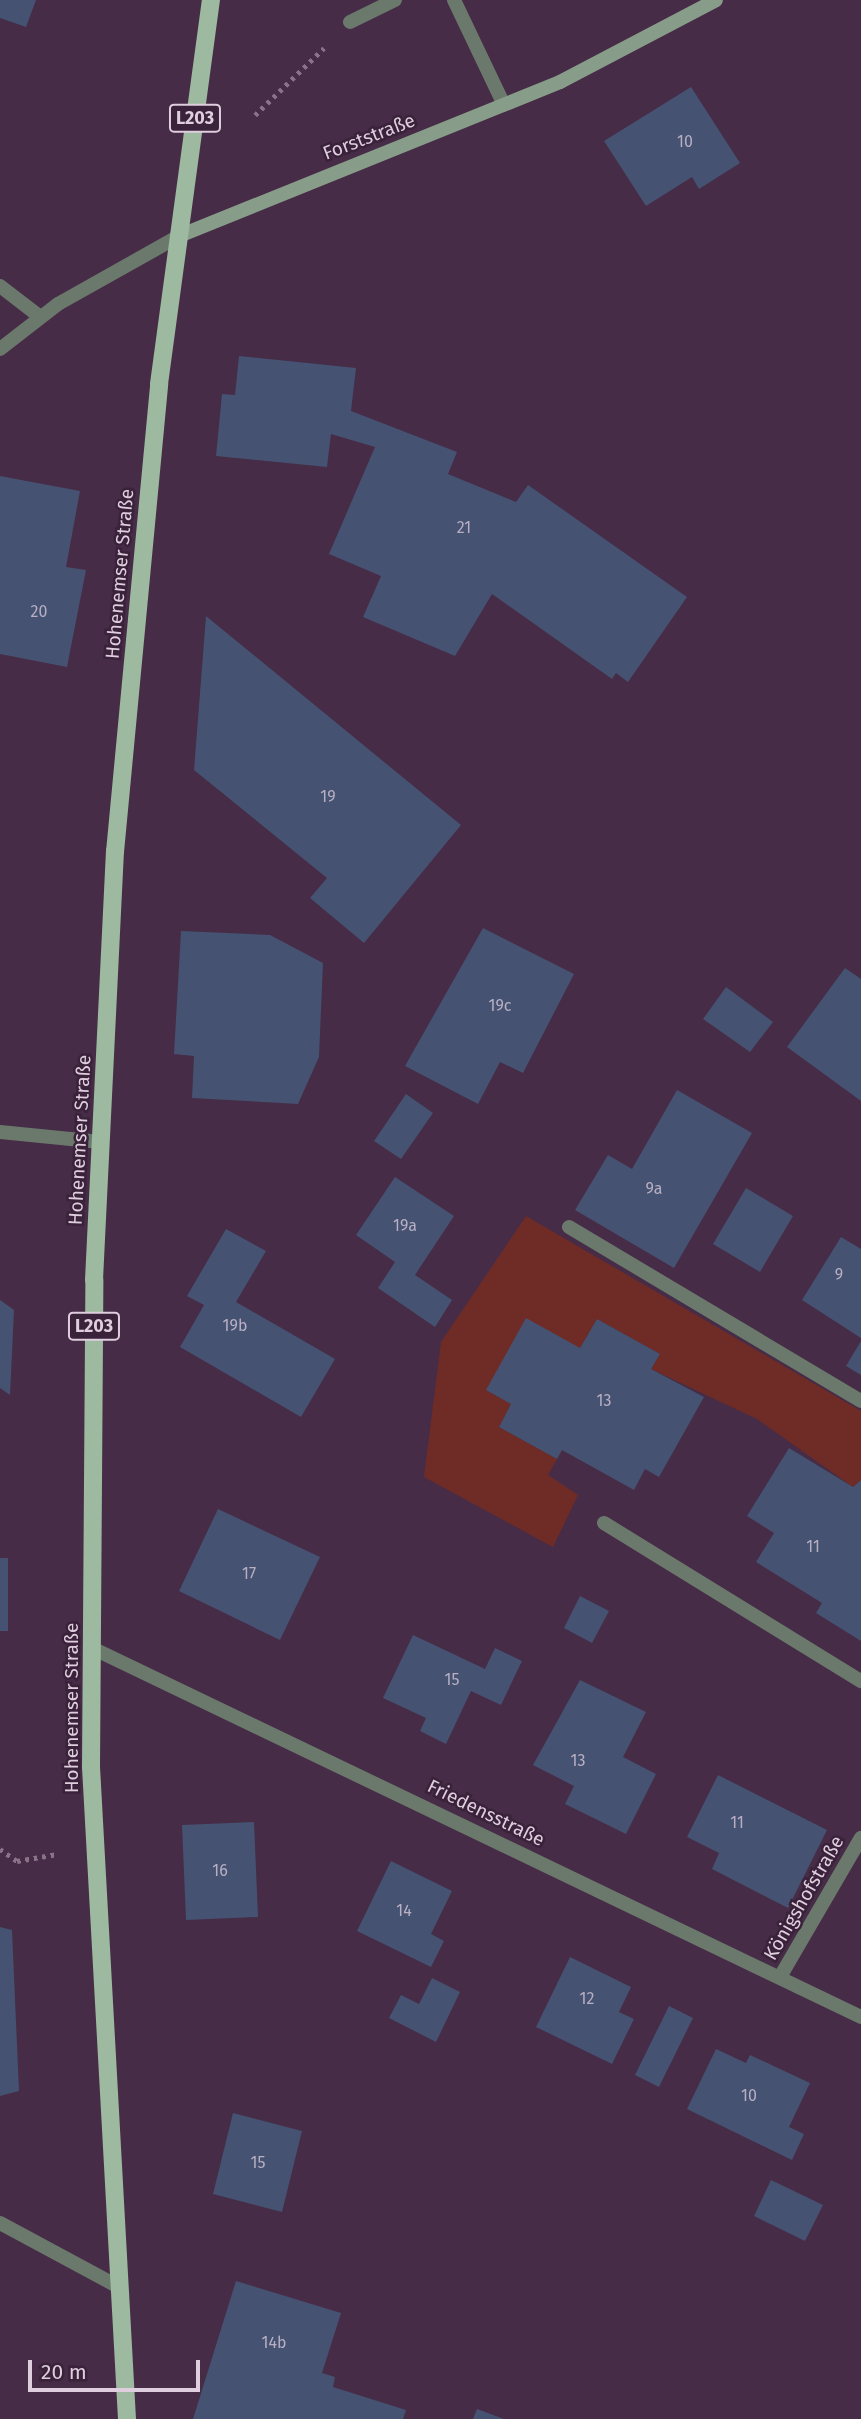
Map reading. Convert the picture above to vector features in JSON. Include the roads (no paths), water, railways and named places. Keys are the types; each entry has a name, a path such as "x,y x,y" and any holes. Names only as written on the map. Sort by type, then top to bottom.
{"main road":[{"name":"Hohenemser Straße","path":"127,2419 94,1853 92,1648 101,1142 115,852 179,236 211,0"}],"street":[{"path":"350,22 395,0"},
{"path":"454,0 504,105"},
{"name":"Forststraße","path":"0,349 39,316 179,236 504,105 716,0"},
{"path":"0,286 39,316"},
{"path":"0,1132 101,1142"},
{"path":"569,1227 861,1401"},
{"path":"604,1523 861,1681"},
{"name":"Friedensstraße","path":"92,1648 861,2017"},
{"name":"Königshofstraße","path":"780,1978 861,1838"},
{"path":"0,2223 119,2287"}]}
